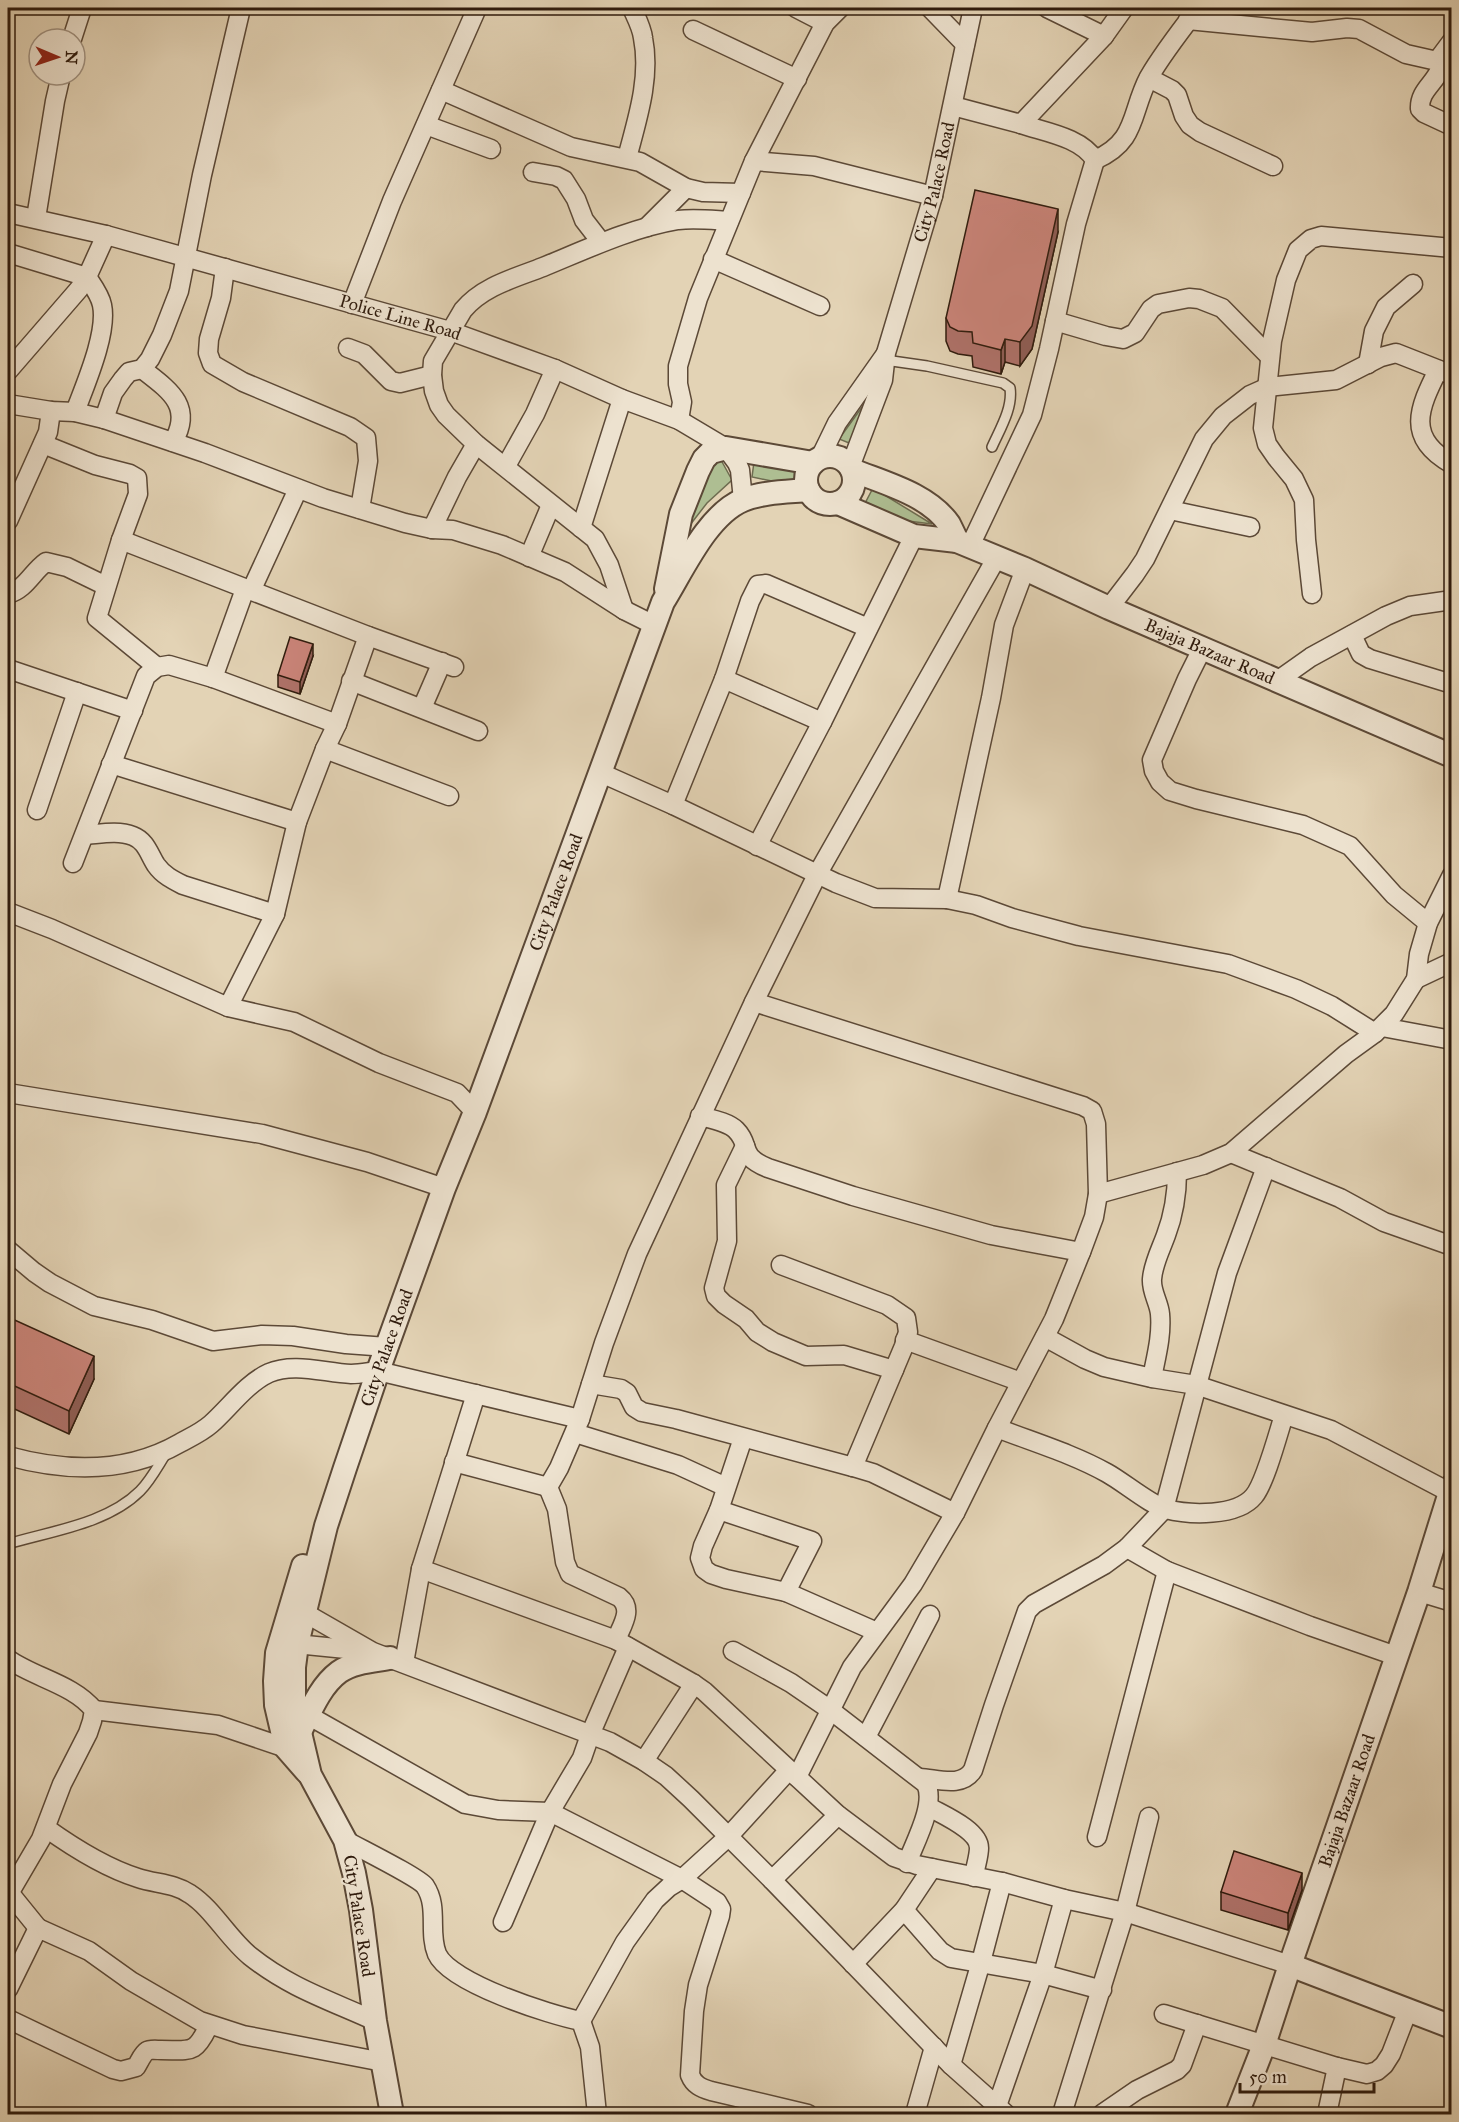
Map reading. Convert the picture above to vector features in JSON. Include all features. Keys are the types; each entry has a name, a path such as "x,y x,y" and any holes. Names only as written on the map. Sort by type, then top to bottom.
{"street":[{"path":"76,27 82,8"},
{"path":"104,419 113,393 123,378 129,372 142,369 150,359 179,291 202,175 241,8"},
{"path":"352,304 392,201 477,8"},
{"path":"627,158 639,109 646,66 643,35 632,8"},
{"path":"796,8 825,23"},
{"path":"679,420 682,402 678,384 678,366 684,340 713,259 754,161 825,23 840,8"},
{"path":"930,8 965,44"},
{"name":"City Palace Road","path":"886,356 933,196 973,8"},
{"path":"1047,8 1104,36"},
{"path":"1021,124 1104,36 1124,8"},
{"path":"1095,159 1109,153 1123,140 1149,78 1193,14 1312,32 1359,29 1406,54 1437,61 1441,67 1439,73 1421,95 1420,109 1452,126"},
{"path":"693,30 797,79"},
{"path":"1437,61 1452,41"},
{"path":"1149,78 1177,95 1184,117 1190,125 1200,132 1273,166"},
{"path":"36,218 58,87"},
{"path":"441,90 571,147 627,158 651,167 686,188 704,192 741,192"},
{"path":"953,106 1021,124 1079,144 1095,159 1074,233 1032,415 964,544"},
{"path":"426,125 491,149"},
{"path":"754,161 814,166 933,196"},
{"path":"532,172 556,176 564,180 576,199 584,220 601,242"},
{"path":"645,229 686,188"},
{"name":"Police Line Road","path":"8,213 105,235 450,331 555,369 622,399 679,420 726,448"},
{"path":"624,610 602,551 595,540 476,444 446,415 434,391 433,361 469,303 481,293 601,242 645,229 681,220 729,221"},
{"path":"8,378 8,371 69,303 87,277 105,235"},
{"path":"1312,594 1304,500 1294,479 1267,444 1263,428 1269,387 1270,357 1279,305 1294,256 1311,239 1332,236 1452,248"},
{"path":"8,253 87,277 99,296 103,322 99,344 75,412"},
{"path":"713,259 820,306"},
{"path":"225,268 221,298 209,339 208,353 212,364 243,382 350,427 366,438 368,460 360,509"},
{"path":"1368,364 1374,331 1386,307 1413,284"},
{"path":"1055,321 1123,339 1135,333 1151,309 1158,304 1189,298 1199,299 1222,308 1270,357"},
{"path":"348,348 364,354 391,381 400,383 432,375"},
{"path":"1109,608 1139,568 1204,439 1222,416 1234,406 1250,395 1269,387 1336,380 1380,357 1395,353 1445,372 1422,404 1421,428 1427,444 1436,454 1452,464"},
{"path":"886,356 883,380 851,468 854,485 851,492 838,503 830,505 821,503 815,500 808,490 805,479 807,471 817,460 837,423 886,356"},
{"path":"142,369 164,387 181,410 181,429 173,442"},
{"path":"506,466 555,369"},
{"path":"581,528 622,399"},
{"path":"8,404 51,411 75,412 104,419 360,509 432,529 453,530 502,545 565,572 624,610 654,625"},
{"path":"8,521 48,432 51,411"},
{"path":"43,444 95,465 137,478 138,494 97,618 157,667"},
{"path":"432,529 476,444"},
{"path":"726,448 817,460 831,456 839,457 851,468 916,497 934,508 964,544"},
{"path":"726,448 740,470 743,500"},
{"name":"City Palace Road","path":"392,2115 375,2021 354,1873 345,1840 310,1775 298,1730 294,1667 289,1643 296,1612 378,1371 663,602 681,514 704,459 711,452 726,448"},
{"path":"213,678 248,590 298,489"},
{"name":"City Palace Road","path":"663,602 700,542 727,508 756,496 808,490"},
{"path":"838,503 914,536 964,544"},
{"path":"529,556 551,505"},
{"path":"1170,510 1250,527"},
{"path":"758,846 914,536"},
{"path":"121,540 368,636 448,664 422,708"},
{"name":"Bajaja Bazaar Road","path":"964,544 1452,756"},
{"path":"503,1922 550,1812 582,1758 622,1643 627,1612 625,1602 619,1597 570,1574 565,1562 557,1509 548,1487 578,1426 637,1254 754,1002 818,873 997,558"},
{"path":"8,594 24,586 46,562 67,567 106,586"},
{"path":"947,898 991,698 1004,625 1025,569"},
{"path":"674,805 724,679 750,601 759,585 766,584 868,628"},
{"path":"1277,681 1311,657 1386,616 1404,608 1452,600"},
{"path":"1352,635 1361,654 1370,659 1452,684"},
{"path":"228,1007 275,914 297,822 337,724 368,636"},
{"path":"1203,647 1152,760 1154,771 1160,782 1170,791 1179,794 1279,817 1328,834 1350,846 1394,895 1428,923"},
{"path":"73,863 146,676 157,667 169,665 213,678 337,724"},
{"path":"8,669 133,711"},
{"path":"724,679 822,722"},
{"path":"351,681 478,730"},
{"path":"37,810 77,692"},
{"path":"325,749 449,796"},
{"path":"111,764 297,822"},
{"path":"600,773 674,805 836,883 875,898 947,898 1079,936 1228,964 1296,989 1378,1030 1452,1040"},
{"path":"85,835 118,832 134,836 147,846 158,868 171,879 183,885 275,914"},
{"path":"1098,1194 1177,1172 1231,1153 1322,1074 1378,1030 1394,1014 1416,979 1419,954 1428,923 1452,875"},
{"path":"8,912 52,929 228,1007 294,1022 380,1063 457,1093 475,1113"},
{"path":"1416,979 1452,962"},
{"path":"597,2115 590,2047 581,2021 637,1923 655,1900 729,1837 793,1774 852,1666 913,1584 955,1513 996,1428 1045,1337 1082,1252 1094,1216 1098,1194 1096,1124 1092,1111 1083,1106 914,1051 754,1002"},
{"path":"8,1093 262,1134 367,1162 444,1188"},
{"path":"700,1116 734,1127 748,1156 757,1163 814,1184 991,1235 1082,1252"},
{"path":"745,1146 726,1185 727,1241 714,1288 716,1296 746,1319 756,1332 806,1356 844,1355 894,1371"},
{"path":"1231,1153 1340,1198 1384,1222 1452,1246"},
{"path":"920,1778 961,1782 969,1778 1027,1611 1040,1601 1098,1570 1127,1548 1164,1509 1227,1274 1266,1167"},
{"path":"1152,1378 1160,1342 1160,1312 1152,1281 1153,1271 1176,1201 1177,1172"},
{"path":"8,1250 50,1283 94,1306 152,1320 213,1341 262,1335 293,1336 387,1347"},
{"path":"781,1265 871,1299 897,1311 906,1318 908,1332 853,1467"},
{"path":"1045,1337 1104,1367 1152,1378 1196,1384 1331,1430 1450,1489"},
{"path":"905,1340 1021,1382"},
{"path":"8,1456 61,1467 128,1464 168,1450 209,1426 255,1382 267,1374 278,1370 293,1369 350,1374 378,1371 476,1394 578,1426 678,1464 726,1487"},
{"path":"591,1384 621,1389 627,1393 634,1407 642,1412 873,1473 955,1513"},
{"path":"389,1658 421,1569 476,1394"},
{"path":"996,1428 1107,1473 1164,1509 1199,1512 1225,1511 1242,1505 1253,1497 1260,1486 1284,1415"},
{"path":"743,1438 719,1510 703,1546 700,1558 704,1569 726,1579 786,1592 877,1632"},
{"path":"454,1462 548,1487"},
{"name":"Bajaja Bazaar Road","path":"1237,2115 1264,2045 1419,1592 1450,1489"},
{"path":"719,1510 812,1540 786,1592"},
{"path":"1127,1548 1167,1571 1310,1626 1396,1656"},
{"path":"421,1569 622,1643 694,1684 838,1815 881,1849 907,1863 1002,1882 1064,1899 1125,1912 1290,1965 1452,2027"},
{"path":"1097,1837 1167,1571"},
{"path":"1419,1592 1452,1602"},
{"path":"296,1612 389,1658 590,1734 644,1761 666,1776 772,1880 951,2065 1001,2110 1064,1899"},
{"path":"866,1737 930,1615"},
{"path":"298,1730 276,1705 277,1653 289,1643 389,1658"},
{"path":"733,1651 791,1683 920,1778 930,1791 928,1807 907,1863"},
{"path":"298,1730 326,1685 340,1672 357,1664 389,1658"},
{"path":"8,1659 25,1670 72,1691 85,1699 94,1710 218,1725 298,1730 465,1804 498,1809 550,1812 682,1879 717,1902 721,1908 698,1985 690,2064 690,2075 693,2082 711,2091 808,2115"},
{"path":"644,1761 694,1684"},
{"path":"94,1710 88,1733 62,1784 46,1828 9,1891 38,1928 89,1951 151,1994 209,2025 243,2035 383,2062"},
{"path":"928,1807 976,1837 979,1847 974,1876"},
{"path":"772,1880 838,1815"},
{"path":"1062,2115 1125,1912 1149,1817"},
{"path":"46,1828 75,1849 130,1875 174,1886 191,1894 249,1956 279,1977 302,1991 375,2021"},
{"path":"345,1840 423,1884 433,1906 437,1952 444,1964 487,1989 552,2014 581,2021"},
{"path":"854,1964 904,1910 932,1868"},
{"path":"951,2065 1002,1882"},
{"path":"904,1910 940,1951 951,1958 1043,1974 1102,1990"},
{"path":"8,1989 38,1928"},
{"path":"1164,2014 1367,2074 1377,2071 1384,2065 1391,2054 1408,2010"},
{"path":"8,2019 97,2062 121,2071 136,2067 147,2052 194,2048 201,2043 209,2025"},
{"path":"1102,2115 1137,2090 1177,2070 1182,2065 1197,2024"},
{"path":"915,2115 934,2047"},
{"path":"1327,2115 1337,2067"}],"lane":[{"path":"886,356 1003,383 1010,388 1009,409 992,447"},
{"path":"8,1544 97,1517 122,1505 141,1490 168,1450"}],"green space":[{"path":"870,396 854,445 839,439"},
{"path":"721,460 732,480 707,503 690,525 702,479 713,465"},
{"path":"754,462 799,469 796,486 752,477"},
{"path":"873,488 932,524 908,521 862,509"}],"building":[{"path":"975,190 1058,209 1032,326 1020,342 1005,339 1001,350 973,343 972,332 958,331 950,327 946,318"},
{"path":"290,637 313,644 300,682 278,675"},
{"path":"8,1317 94,1356 69,1411 8,1383"},
{"path":"1234,1851 1302,1873 1288,1913 1221,1892"}]}
